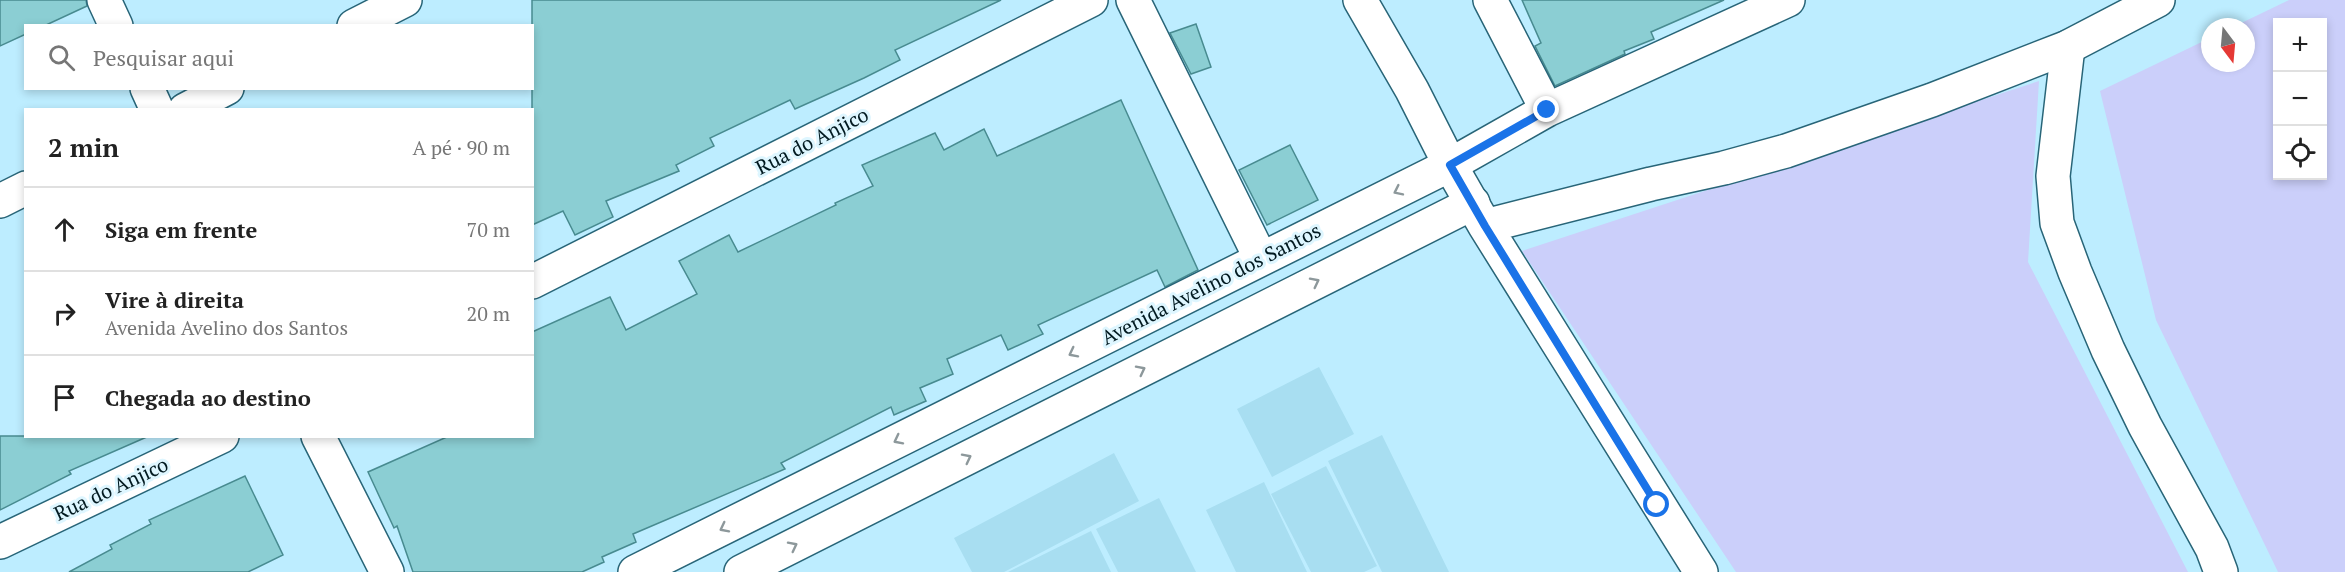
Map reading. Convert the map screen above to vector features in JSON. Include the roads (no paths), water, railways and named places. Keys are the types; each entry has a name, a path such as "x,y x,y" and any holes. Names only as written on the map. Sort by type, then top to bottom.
{"street":[{"path":"104,0 115,24"},
{"path":"358,24 405,0"},
{"name":"Rua do Anjico","path":"534,281 1091,0"},
{"path":"1133,0 1261,259"},
{"path":"1360,0 1413,90 1450,165 1479,214 1701,572"},
{"path":"1490,0 1547,110"},
{"name":"Avenida Avelino dos Santos","path":"635,572 1450,165 1547,110 1788,0"},
{"path":"741,572 1479,214 1786,151 1932,100 2068,47 2158,0"},
{"path":"2068,47 2053,176 2057,223 2108,350 2145,426 2212,548 2221,572"},
{"path":"148,90 156,108"},
{"path":"189,108 223,90"},
{"path":"0,201 24,189"},
{"name":"Rua do Anjico","path":"0,542 218,438"},
{"path":"319,438 387,572"}]}
